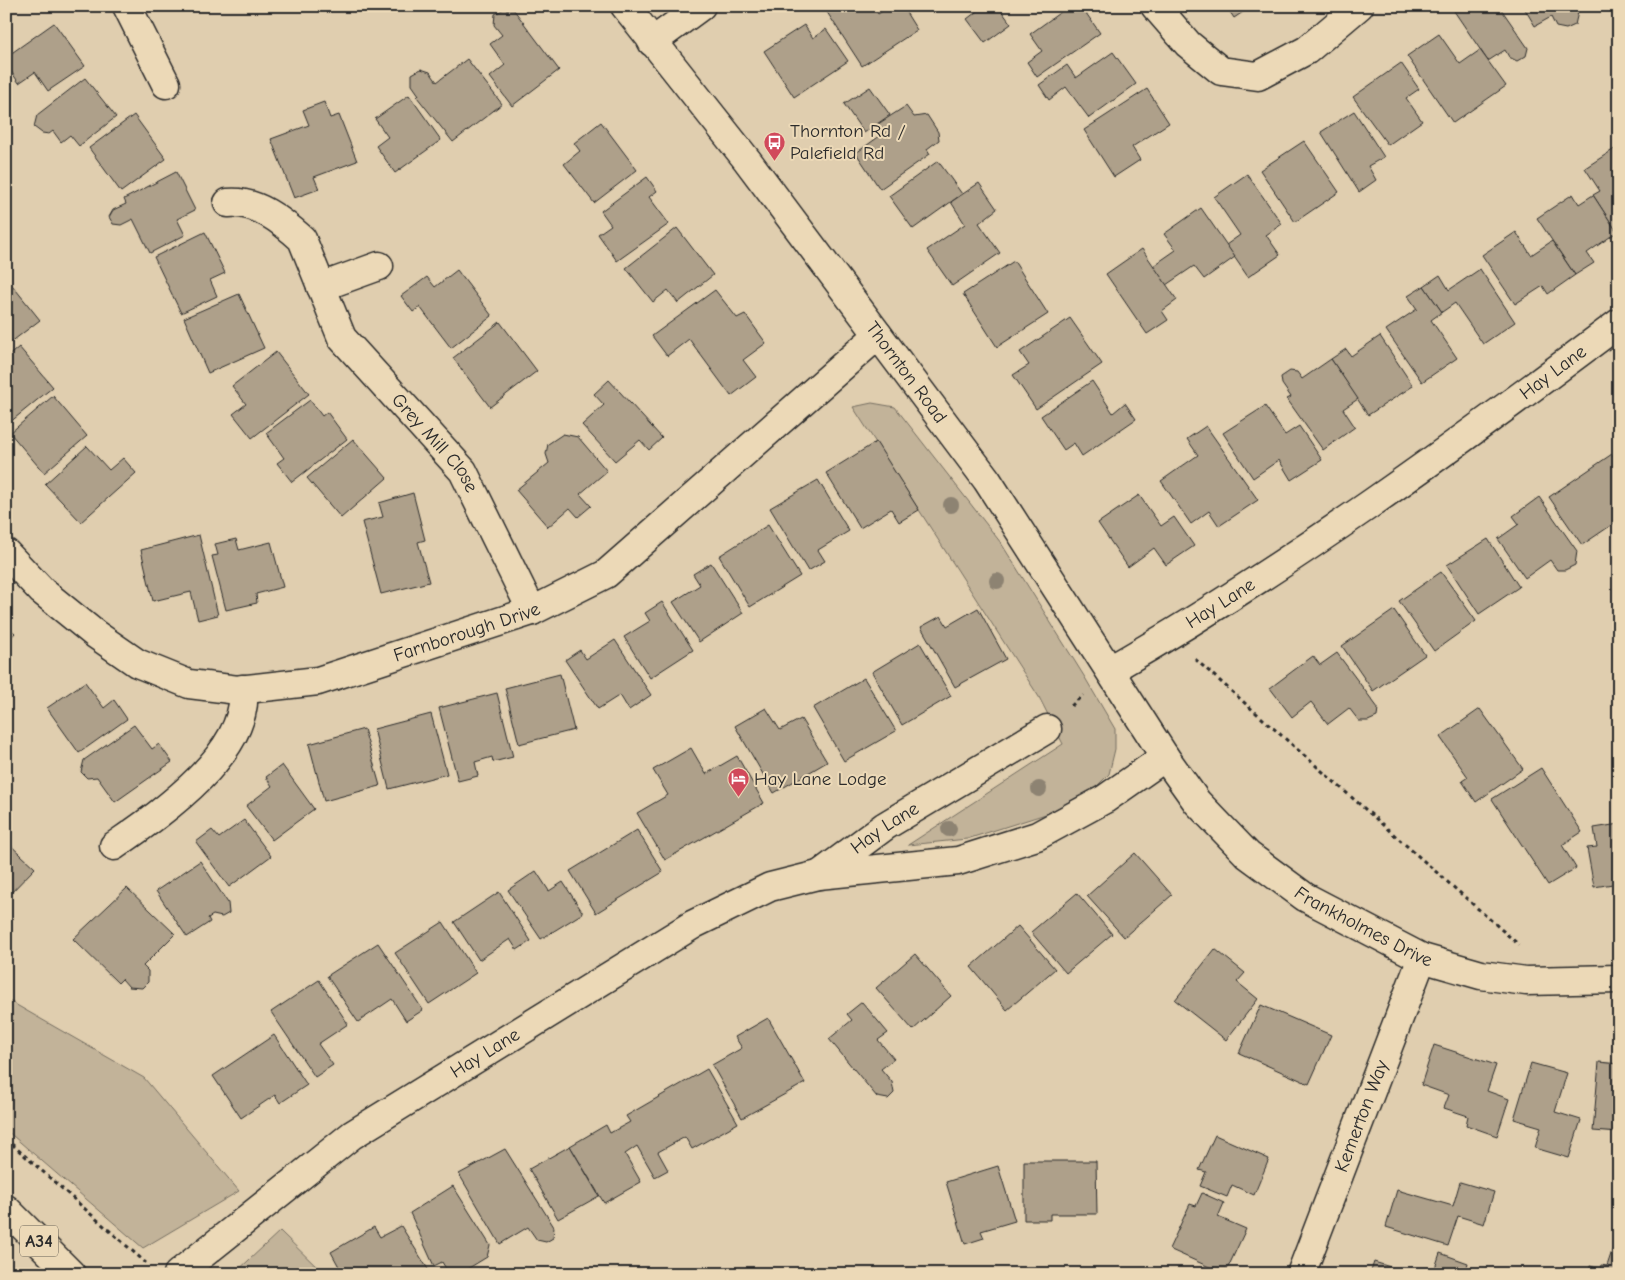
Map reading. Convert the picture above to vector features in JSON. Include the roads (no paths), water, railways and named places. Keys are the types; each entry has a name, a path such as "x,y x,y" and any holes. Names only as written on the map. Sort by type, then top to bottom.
{"main road":[{"path":"127,6 166,84"},
{"name":"Thornton Road","path":"625,6 747,160 987,480 1165,757"},
{"path":"652,42 701,6"},
{"path":"1155,6 1188,44 1221,71 1258,76 1307,50 1359,6"},
{"name":"Grey Mill Close","path":"228,203 240,202 256,206 289,227 302,239 342,338 463,471 532,611"},
{"path":"322,287 379,266"},
{"name":"Hay Lane","path":"1110,670 1215,608 1480,427 1619,323"},
{"name":"Farnborough Drive","path":"6,553 42,591 95,634 136,663 189,684 243,689 318,681 532,611 606,574 878,336"},
{"path":"114,846 190,790 213,762 242,716 243,689"},
{"name":"Hay Lane","path":"818,875 885,826 1047,728"},
{"name":"Hay Lane","path":"165,1270 352,1135 694,924 770,886 818,875 958,861 1036,836 1105,799 1165,757"},
{"name":"Frankholmes Drive","path":"1165,757 1197,802 1248,855 1305,897 1422,958 1481,975 1526,980 1619,980"},
{"name":"Kemerton Way","path":"1301,1274 1422,958"},
{"name":"A34","path":"6,1209 71,1274"}],"place":[{"name":"Thornton Rd / Palefield Rd","path":"774,161"},
{"name":"Hay Lane Lodge","path":"738,798"}]}
